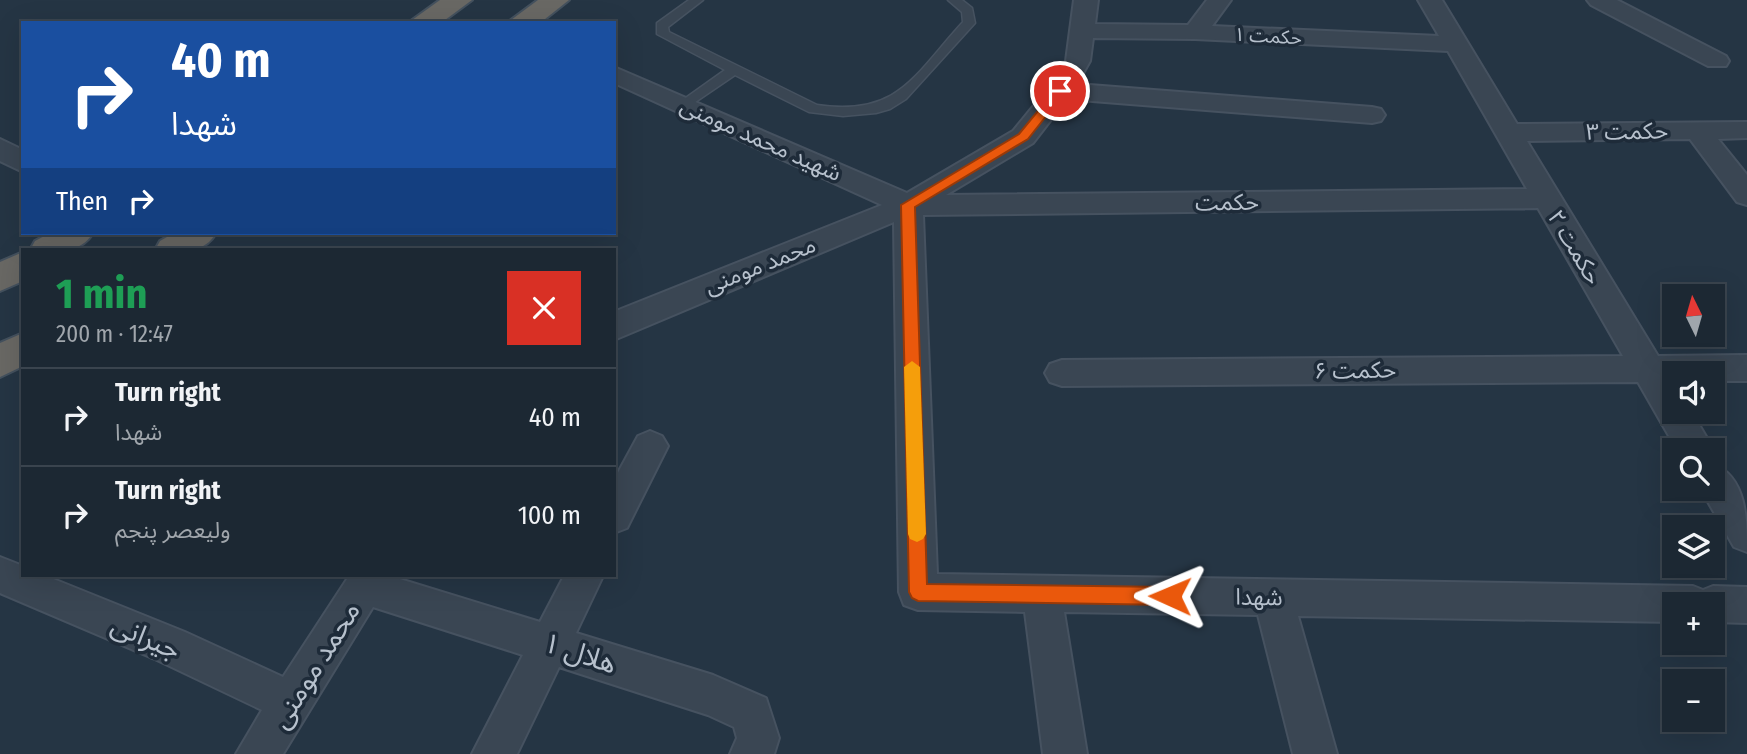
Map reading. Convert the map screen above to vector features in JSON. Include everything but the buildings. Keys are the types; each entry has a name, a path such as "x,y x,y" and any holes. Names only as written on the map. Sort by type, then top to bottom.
{"highway":[{"path":"425,21 457,0"},
{"path":"525,21 556,0"},
{"path":"50,248 73,235"},
{"path":"175,248 196,235"},
{"path":"0,278 21,266"},
{"path":"0,362 21,348"}],"street":[{"path":"908,205 1023,136 1060,91 1078,61 1086,0"},
{"path":"1195,32 1219,0"},
{"name":"حکمت ۲","path":"1430,0 1689,438"},
{"path":"1599,0 1717,61"},
{"name":"حکمت ۱","path":"1082,31 1195,32 1455,44"},
{"name":"شهید محمد مومنی","path":"616,75 908,205"},
{"path":"1060,91 1372,115"},
{"name":"حکمت ۳","path":"1508,133 1747,130"},
{"path":"1698,131 1747,195"},
{"path":"0,148 21,162"},
{"name":"حکمت","path":"908,205 1547,198"},
{"name":"محمد مومنی","path":"616,327 627,319 908,205"},
{"name":"شهدا","path":"908,205 918,592 1662,604"},
{"name":"حکمت ۶","path":"1062,373 1747,368"},
{"path":"616,513 650,446"},
{"path":"1725,499 1747,536"},
{"name":"جیرانی","path":"0,575 171,646 291,702"},
{"path":"494,754 584,577"},
{"name":"محمد مومنی","path":"258,754 368,581"},
{"name":"هلال ۱","path":"368,581 550,644 713,696 751,713 758,738 752,754"},
{"path":"1042,594 1065,754"},
{"path":"1273,598 1315,754"},
{"path":"1725,604 1747,605"}],"lane":[{"path":"697,0 661,26 663,34 814,109 872,109 895,102 969,23 968,10 954,0"},
{"path":"685,105 734,70"}],"slow traffic":[{"path":"912,367 917,534"}],"route":[{"path":"1060,91 1023,136 908,205 918,592 1170,596"}]}
